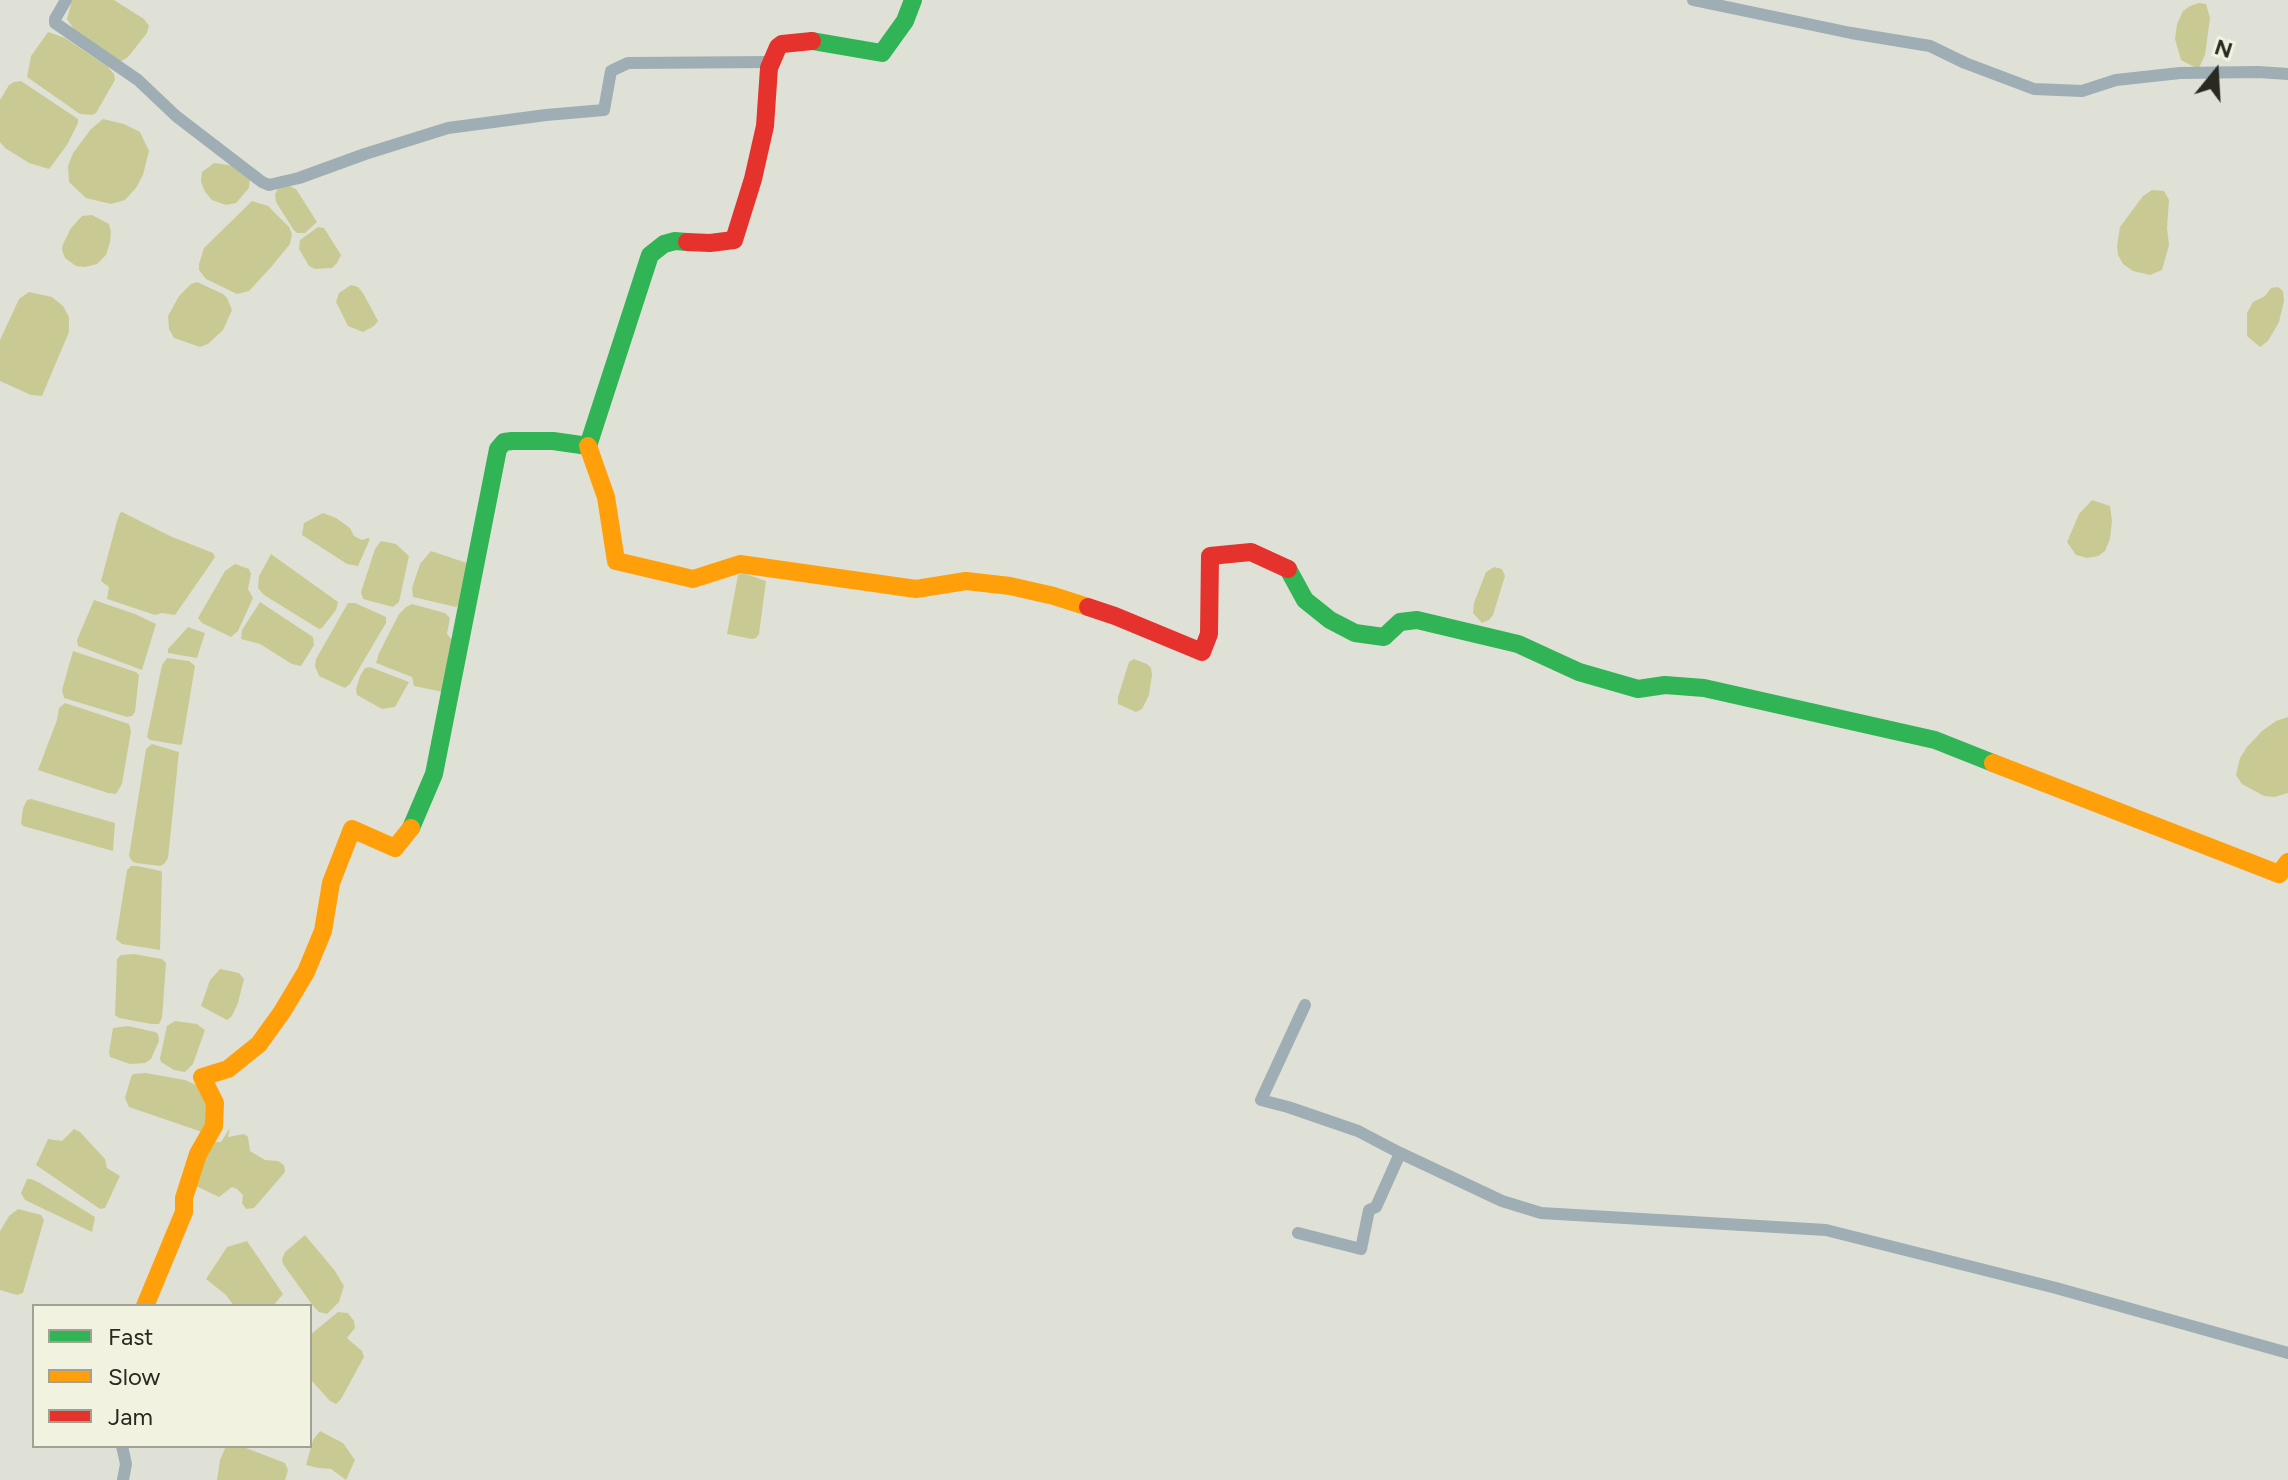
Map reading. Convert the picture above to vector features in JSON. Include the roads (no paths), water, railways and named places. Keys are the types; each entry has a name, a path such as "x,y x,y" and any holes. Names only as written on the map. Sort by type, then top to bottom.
{"street":[{"path":"66,0 55,23 138,80 176,116 269,185 299,178 448,128 604,110 611,71 628,63 771,62"},
{"path":"913,0 905,21 882,53 810,41 778,47 771,62 765,126 753,179 734,240 710,243 675,241 664,244 650,255 588,446 606,497 616,561 693,579 740,564 916,589 966,581 1010,586 1054,596 1115,616 1202,652 1209,634 1210,556 1251,552 1290,570 1305,600 1330,620 1355,633 1384,637 1400,622 1417,620 1518,644 1579,672 1638,689 1665,685 1704,688 1935,740 2279,874 2288,862"},
{"path":"1693,0 1930,46 2034,89 2082,91 2116,80 2180,73 2288,74"},
{"path":"146,1304 184,1212 184,1198 198,1154 214,1126 215,1103 202,1077 228,1069 259,1044 290,999 306,972 323,931 331,883 352,829 395,848 411,827 428,789 443,736 498,449 504,442 512,441 553,441 588,446"},
{"path":"1305,1005 1261,1100 1358,1131 1502,1201 1541,1213 1826,1230 2071,1292 2288,1353"},
{"path":"1298,1233 1361,1249 1369,1210 1376,1207 1398,1152"},
{"path":"122,1448 126,1464 123,1480"}]}
